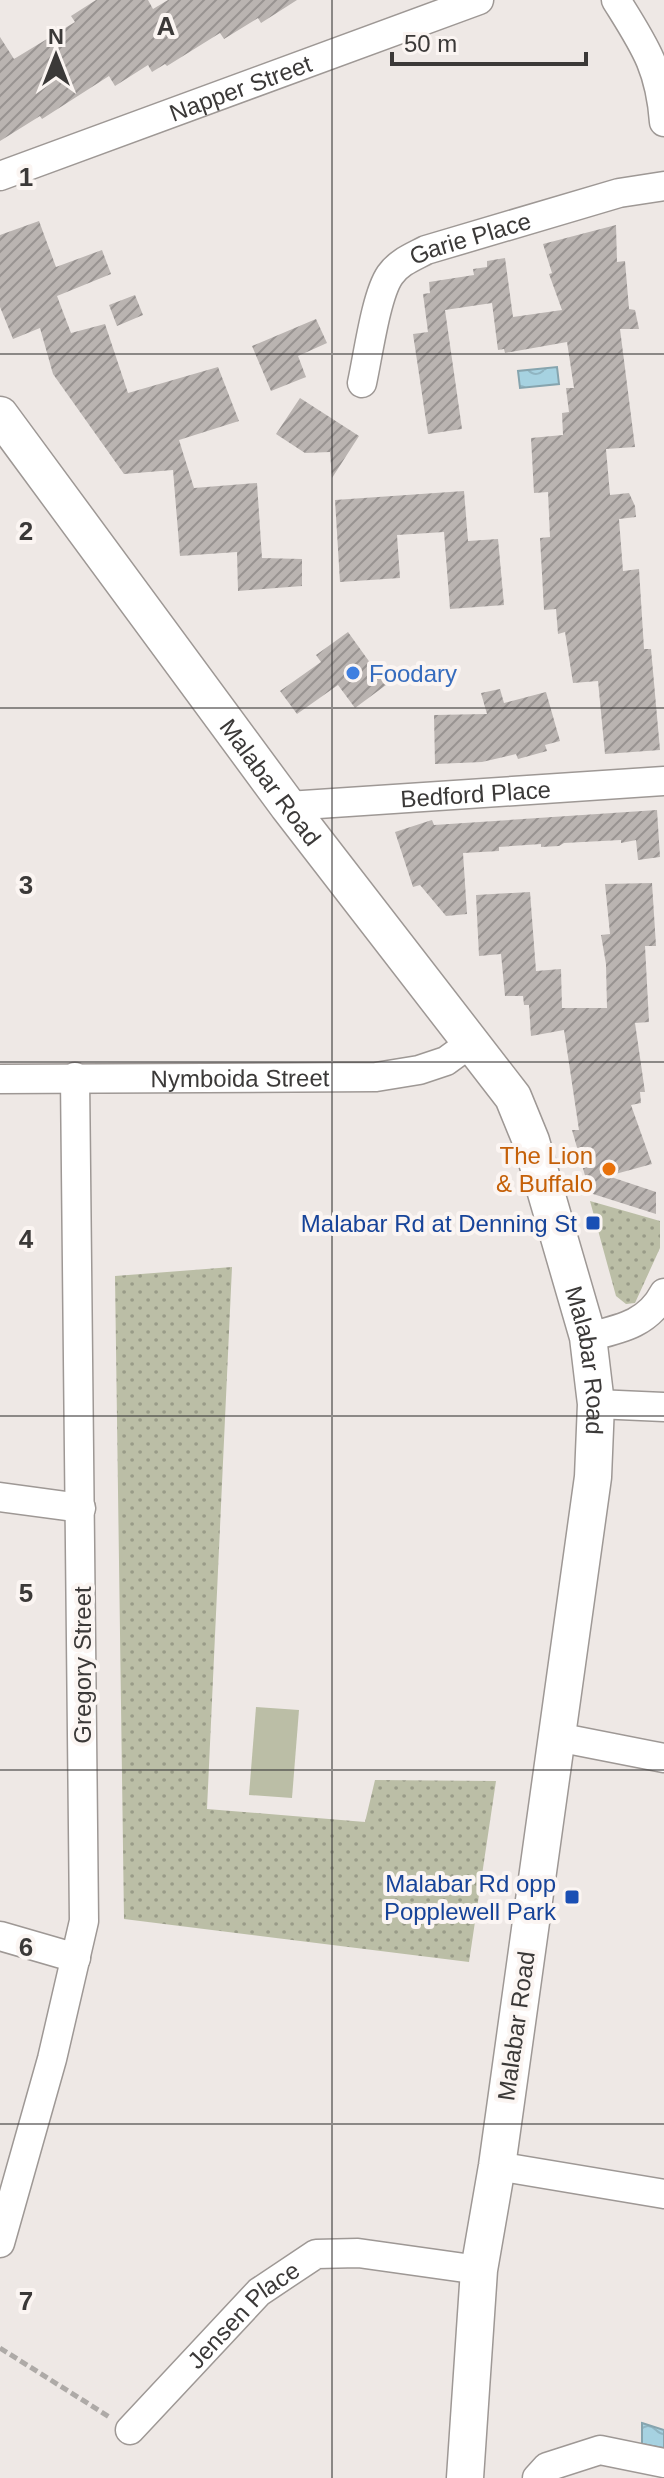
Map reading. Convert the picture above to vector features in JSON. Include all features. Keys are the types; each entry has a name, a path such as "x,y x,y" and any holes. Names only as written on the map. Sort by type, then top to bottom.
{"main road":[{"name":"Malabar Road","path":"0,415 288,806 513,1097 531,1141 588,1337 596,1404 593,1477 497,2166 479,2270 465,2478"}],"street":[{"name":"Napper Street","path":"0,176 479,0"},
{"path":"616,0 646,48 662,89 664,122"},
{"name":"Garie Place","path":"362,383 382,293 389,276 401,263 426,250 619,193 664,186"},
{"name":"Bedford Place","path":"288,806 664,781"},
{"name":"Nymboida Street","path":"0,1079 376,1077 419,1070 446,1061 472,1042"},
{"name":"Gregory Street","path":"0,2243 52,2059 84,1921 75,1077"},
{"path":"588,1337 643,1320 657,1306 664,1293"},
{"path":"596,1404 662,1398"},
{"path":"0,1497 81,1508"},
{"path":"557,1737 664,1758"},
{"path":"0,1936 76,1958"},
{"path":"497,2166 664,2194"},
{"name":"Jensen Place","path":"130,2430 259,2292 316,2254 358,2253 479,2270"},
{"path":"537,2478 547,2467 600,2450 664,2463"}],"path":[{"path":"0,2348 93,2407"}],"green space":[{"path":"590,1201 660,1221 660,1248 635,1303 626,1304 616,1296"},
{"path":"232,1267 207,1809 365,1822 375,1780 496,1781 469,1962 124,1919 115,1276"},
{"path":"256,1707 299,1710 292,1798 249,1795"}],"water":[{"path":"557,367 559,384 520,388 518,371"},
{"path":"642,2423 664,2430 664,2448 642,2444"}],"building":[{"path":"96,0 148,0 153,9 168,0 297,0 261,23 258,18 224,39 220,33 167,66 165,64 152,72 148,65 115,86 109,76 42,119 40,116 0,141 0,37 14,59 75,22 71,16"},
{"path":"39,221 56,267 102,250 111,274 57,296 71,333 105,324 128,393 218,367 239,421 179,440 194,488 257,483 262,558 302,559 302,586 238,591 237,552 180,556 173,470 124,474 53,374 40,328 13,339 0,307 0,235"},
{"path":"616,225 617,262 625,261 629,309 635,310 639,329 620,329 635,447 606,449 610,495 629,493 635,506 636,517 619,519 623,571 639,569 644,649 651,649 660,750 605,754 598,681 573,683 565,632 558,634 556,609 544,610 540,538 550,537 548,492 534,493 531,438 563,435 562,413 569,412 566,388 574,388 567,342 505,353 504,349 498,350 492,303 445,310 462,429 428,434 413,334 428,332 423,294 430,293 429,282 474,275 473,269 487,267 487,261 505,258 513,317 562,310 549,274 552,273 543,244"},
{"path":"135,295 143,315 117,326 109,305"},
{"path":"316,319 327,343 298,356 306,377 271,391 252,346"},
{"path":"300,398 359,436 332,478 330,452 305,453 276,434"},
{"path":"464,491 468,541 498,539 504,605 450,609 444,532 397,535 400,578 340,582 335,500"},
{"name":"Foodary","path":"348,632 386,685 355,708 338,685 297,714 280,691 321,662 316,655"},
{"path":"500,689 504,703 546,692 560,741 545,745 547,751 518,759 516,754 482,762 435,764 434,715 487,714 481,693"},
{"path":"657,810 660,857 638,860 636,840 499,847 499,851 463,853 467,914 446,916 420,885 413,887 395,832 432,820 434,825"},
{"path":"652,883 656,946 645,946 649,1022 635,1023 645,1092 640,1092 641,1103 631,1105 652,1164 608,1176 656,1192 656,1214 590,1193 572,1130 579,1130 564,1030 531,1036 529,1005 524,1005 523,996 505,996 501,954 479,956 476,895 530,892 536,971 561,969 562,1008 607,1008 606,964 601,935 610,934 605,884"}],"place":[{"name":"Foodary","path":"353,673"},
{"name":"The Lion & Buffalo","path":"609,1169"},
{"name":"Malabar Rd at Denning St","path":"593,1223"},
{"name":"Malabar Rd opp Popplewell Park","path":"572,1897"}]}
